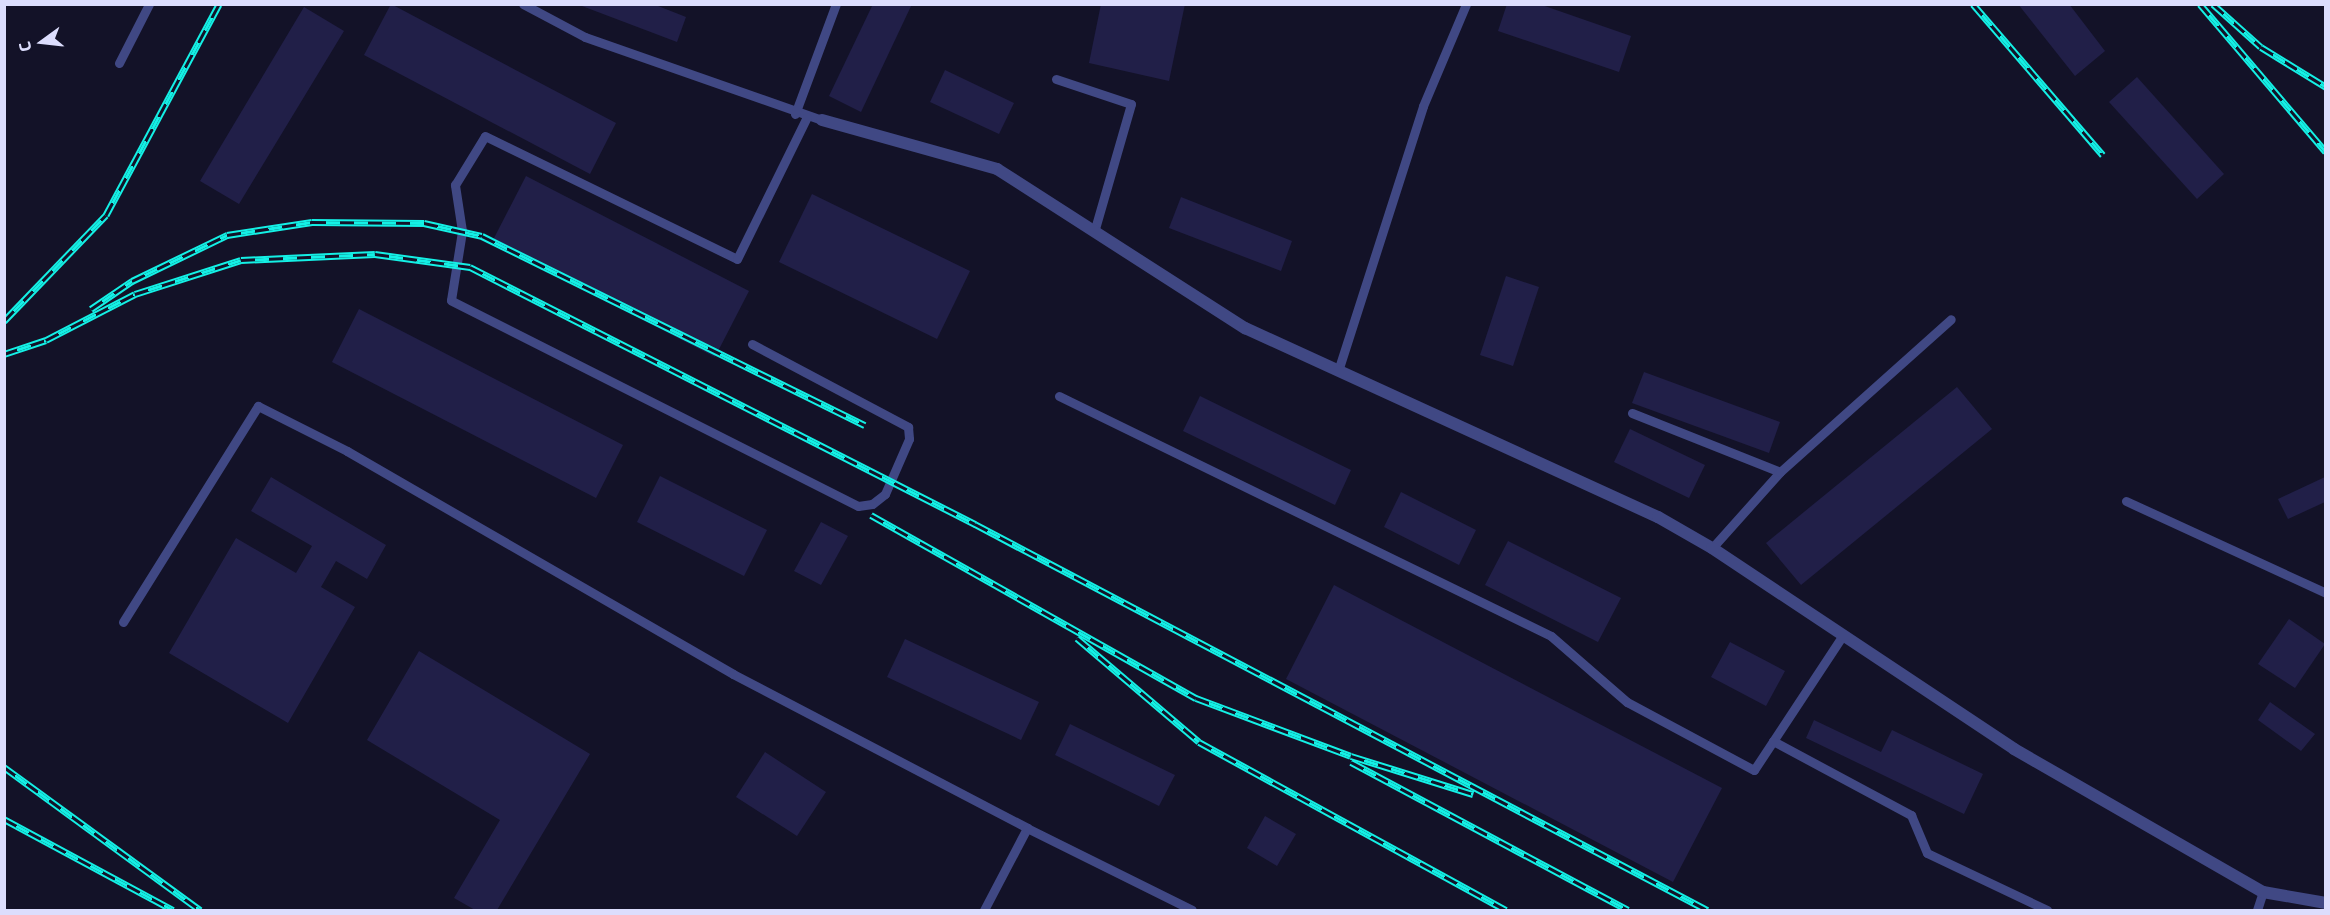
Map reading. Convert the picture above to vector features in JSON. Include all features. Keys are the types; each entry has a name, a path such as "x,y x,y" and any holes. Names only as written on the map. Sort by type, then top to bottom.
{"street":[{"path":"822,120 997,169 1245,328 1658,518 1712,548 2014,749 2264,892 2325,903"}],"lane":[{"path":"119,63 149,4"},
{"path":"523,4 585,37 795,114 822,120"},
{"path":"795,114 836,4"},
{"path":"1338,371 1423,106 1466,4"},
{"path":"1056,79 1131,104 1094,232"},
{"path":"752,344 908,427 909,439 885,494 872,504 858,506 452,300 462,231 455,185 485,136 736,259 807,117"},
{"path":"1712,548 1780,472 1951,319"},
{"path":"1059,396 1551,636 1627,702 1754,770 1842,635"},
{"path":"123,622 258,406 347,451 733,674 1027,828 1192,910"},
{"path":"1632,413 1780,472"},
{"path":"2126,501 2325,593"},
{"path":"1773,741 1911,814 1927,853 2047,910"},
{"path":"984,910 1027,828"},
{"path":"2257,910 2264,892"}],"building":[{"path":"391,4 616,123 590,174 364,55"},
{"path":"653,4 686,17 677,42 582,6"},
{"path":"873,4 912,4 861,112 829,96"},
{"path":"1101,4 1185,4 1169,81 1089,63"},
{"path":"1507,4 1539,4 1631,36 1619,72 1498,31"},
{"path":"2018,4 2069,4 2105,51 2075,76"},
{"path":"304,7 344,31 239,204 200,181"},
{"path":"945,70 1014,103 999,134 930,102"},
{"path":"2137,77 2224,174 2197,199 2109,102"},
{"path":"526,176 749,291 715,357 492,242"},
{"path":"812,194 970,271 937,339 779,262"},
{"path":"1181,197 1292,241 1281,271 1169,228"},
{"path":"1506,276 1539,287 1513,366 1480,355"},
{"path":"359,309 623,445 596,498 332,362"},
{"path":"1644,372 1780,422 1769,453 1632,403"},
{"path":"1957,387 1992,429 1801,585 1766,543"},
{"path":"1200,396 1351,470 1335,505 1183,431"},
{"path":"1630,429 1705,465 1689,498 1614,462"},
{"path":"660,476 767,530 744,576 637,522"},
{"path":"271,477 386,545 367,579 336,561 321,587 355,607 288,723 169,653 236,538 296,573 312,546 251,511"},
{"path":"2325,477 2325,502 2288,519 2278,499"},
{"path":"1401,492 1476,530 1459,565 1384,527"},
{"path":"821,522 848,536 821,585 794,571"},
{"path":"1508,541 1621,598 1598,642 1485,585"},
{"path":"1334,585 1722,788 1673,882 1286,679"},
{"path":"2289,619 2325,644 2295,688 2258,664"},
{"path":"905,639 1039,702 1021,740 887,677"},
{"path":"1730,642 1785,671 1766,706 1711,677"},
{"path":"419,651 590,754 497,910 475,910 454,898 500,820 367,740"},
{"path":"2270,702 2315,734 2301,751 2258,720"},
{"path":"1814,720 1881,752 1892,730 1983,774 1964,814 1806,738"},
{"path":"1070,724 1175,775 1159,806 1055,755"},
{"path":"765,752 826,792 797,836 736,797"},
{"path":"1265,816 1296,834 1277,866 1247,848"}],"railway":[{"path":"4,321 106,215 219,4"},
{"path":"1973,4 2103,155"},
{"path":"2200,4 2326,152"},
{"path":"2213,4 2261,47 2326,87"},
{"path":"91,309 132,281 227,235 312,222 424,223 482,236 865,425"},
{"path":"4,354 46,340 135,294 241,260 375,254 470,267 975,524 1707,910"},
{"path":"871,515 1196,698 1351,756 1473,794"},
{"path":"1077,638 1199,742 1506,910"},
{"path":"1351,762 1628,910"},
{"path":"4,767 200,910"},
{"path":"4,819 173,910"}]}
